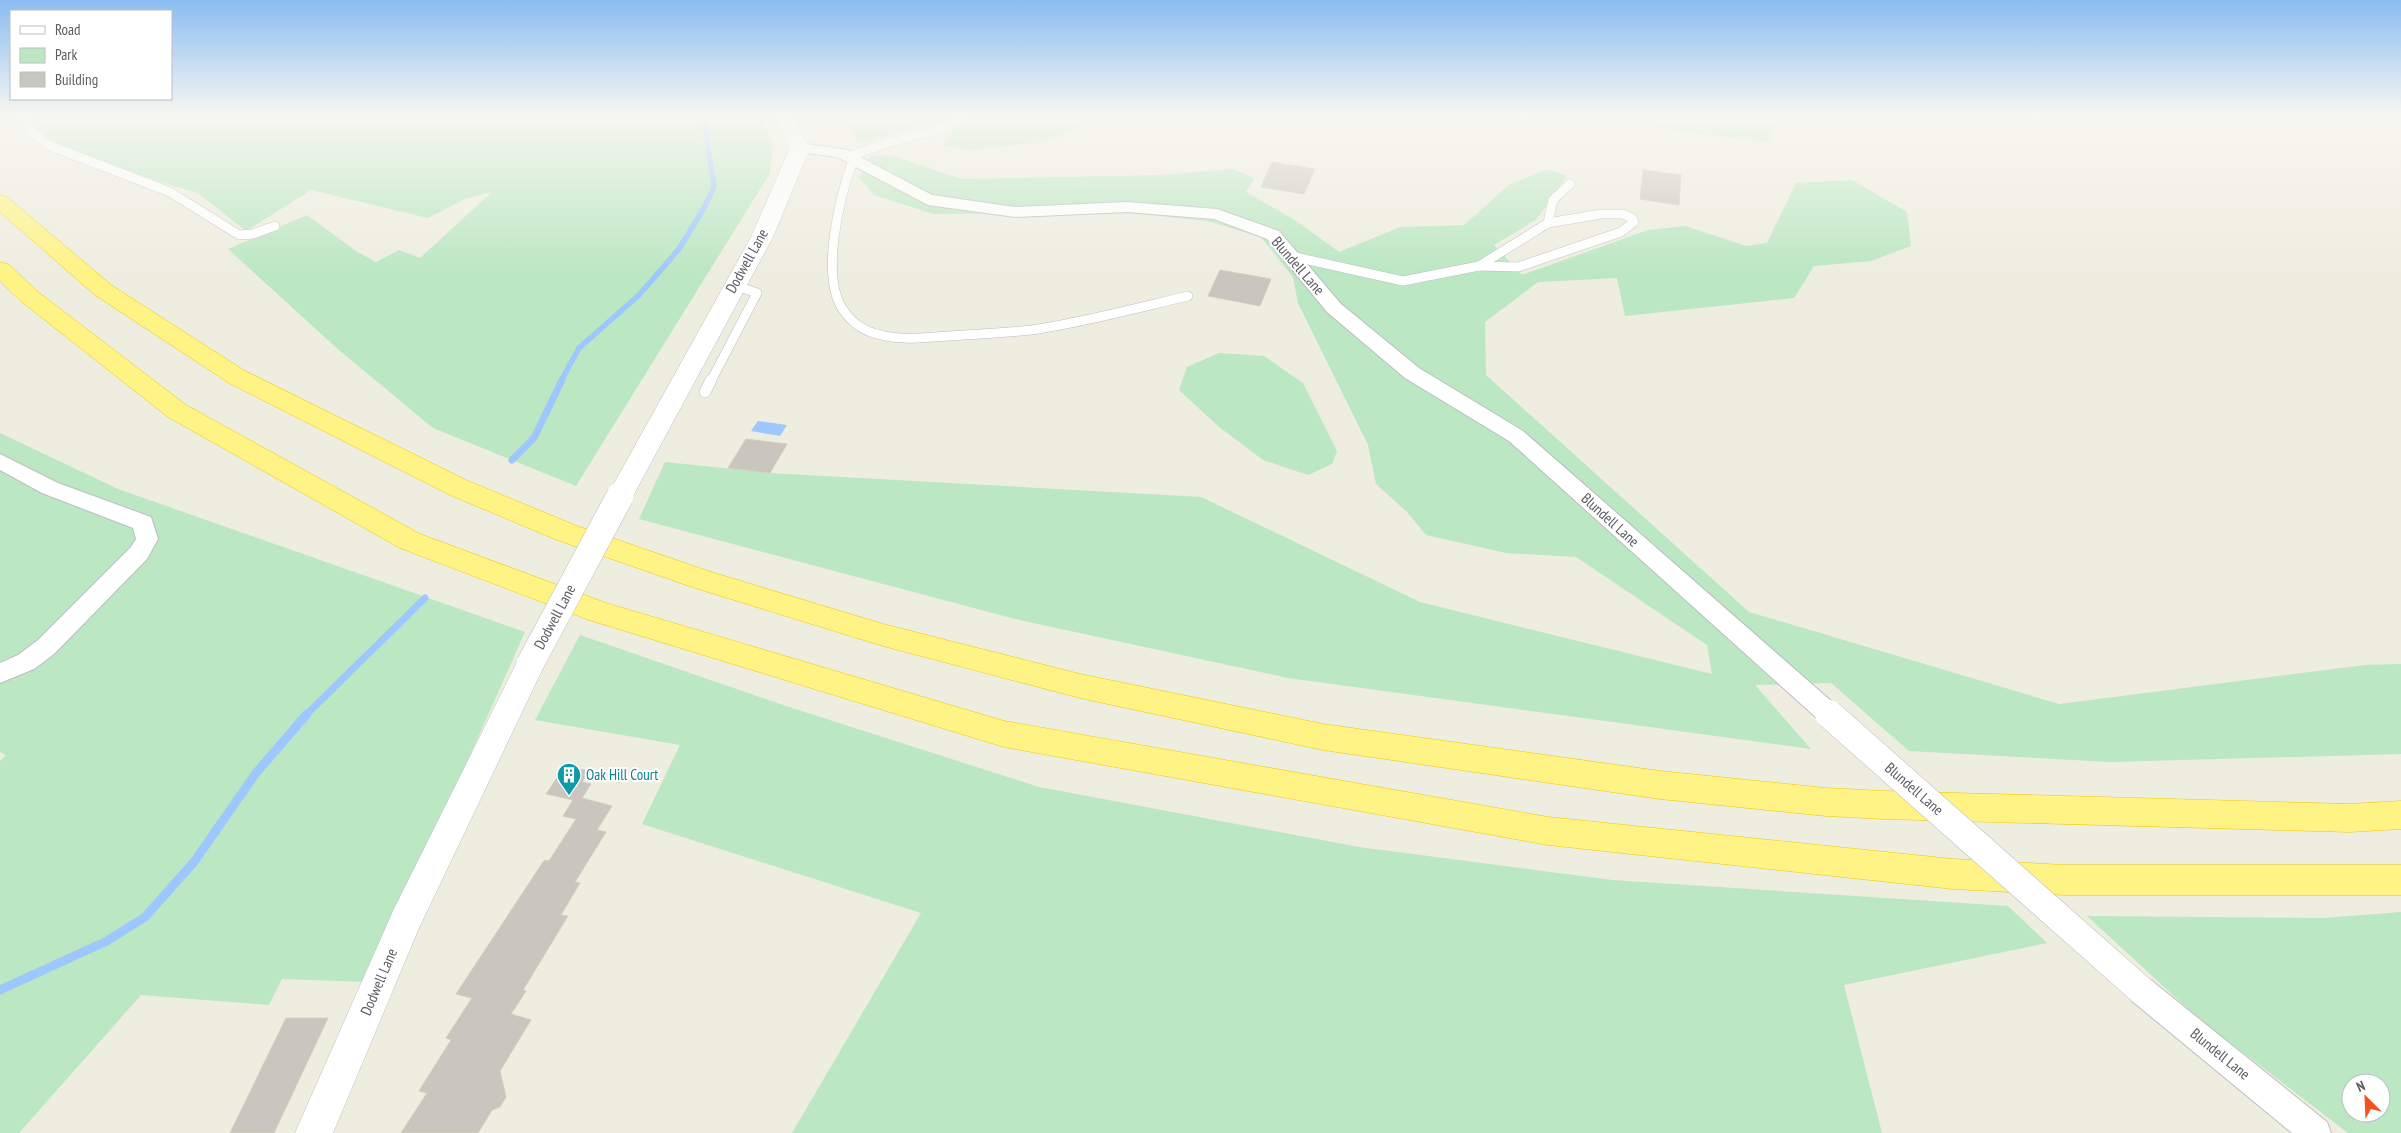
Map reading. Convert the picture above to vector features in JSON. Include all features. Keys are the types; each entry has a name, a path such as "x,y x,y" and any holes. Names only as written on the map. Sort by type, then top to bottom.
{"highway":[{"path":"0,182 20,217"},
{"path":"0,201 103,290 237,377 460,488 566,534 705,581 883,635 1080,686 1324,737 1660,785 1816,801 2073,812 2350,818 2401,815"},
{"path":"0,268 30,297 177,411 410,541 599,612 1004,734 1548,831 1943,873 2064,880 2401,880"}],"street":[{"name":"Dodwell Lane","path":"314,1133 405,922 530,664 734,285 762,237 792,167"},
{"name":"Blundell Lane","path":"866,167 928,200 1016,212 1127,207 1217,214 1273,235 1334,308 1412,374 1516,436 2142,990 2316,1133"},
{"path":"0,461 50,488 143,523 148,540 139,554 46,647 26,662 0,673"}],"lane":[{"path":"106,167 170,192 239,234 248,236 258,234 275,226"},
{"path":"849,167 839,208 834,259 835,279 842,308 865,330 897,338 997,333 1057,326 1188,296"},
{"path":"1548,223 1553,200 1570,184"},
{"path":"1291,256 1403,281 1479,266 1518,267 1621,232 1634,222 1632,218 1622,214 1601,214 1548,223 1479,266"},
{"path":"705,392 757,292 734,285"}],"green space":[{"path":"118,167 771,167 770,173 576,486 433,428 340,351 228,249 307,215 356,251 376,262 399,250 420,258 492,192 467,198 428,218 311,190 246,231 198,193"},
{"path":"865,167 926,167 961,179 1160,175 1232,169 1255,178 1246,192 1298,222 1339,252 1400,227 1464,225 1509,185 1547,169 1567,176 1537,219 1494,245 1522,275 1648,230 1685,226 1746,246 1767,243 1796,183 1852,180 1907,212 1911,246 1871,261 1814,266 1794,298 1625,316 1617,278 1538,282 1485,322 1486,375 1749,612 2059,704 2365,665 2401,664 2401,754 2110,762 1909,751 1831,683 1755,685 1811,749 1288,678 1015,619 639,519 665,462 770,473 1201,497 1420,602 1712,674 1707,645 1576,557 1506,553 1426,535 1407,512 1376,484 1368,445 1298,303 1293,277 1261,237 1207,221 1127,213 933,214 874,195 859,178"},
{"path":"1219,353 1264,356 1303,383 1337,451 1332,464 1308,475 1263,460 1218,426 1179,390 1187,367"},
{"path":"0,433 118,489 525,632 369,982 282,979 269,1005 141,995 19,1133 0,1133 0,761 6,755 0,752"},
{"path":"580,635 786,706 1039,787 1359,847 1612,880 2008,906 2047,943 1844,985 1882,1133 792,1133 921,913 642,824 680,745 535,720"},
{"path":"2401,912 2401,1133 2348,1133 2199,1019 2087,916 2324,918"}],"water":[{"path":"758,421 787,425 780,436 751,431"}],"building":[{"path":"1270,167 1302,167 1315,169 1304,194 1261,187"},
{"path":"1643,170 1681,175 1679,205 1640,199"},
{"path":"1220,270 1271,279 1260,306 1208,296"},
{"path":"746,439 787,444 770,473 728,468"},
{"path":"565,766 589,771 582,782 591,784 582,798 612,806 597,830 606,832 575,882 580,883 561,915 568,916 523,990 526,991 511,1014 531,1020 500,1071 506,1097 500,1107 492,1110 478,1133 401,1133 427,1093 419,1091 451,1040 446,1038 472,998 456,994 543,862 545,860 549,861 576,819 563,816 573,800 546,794"},
{"path":"286,1018 328,1018 274,1133 230,1133"}],"waterway":[{"path":"561,381 579,348 639,295 679,249 704,208 714,187 711,167"},
{"path":"512,460 534,438 562,380"},
{"path":"307,714 425,598"},
{"path":"0,990 107,941 145,917 194,862 256,773 307,714"}],"place":[{"name":"Oak Hill Court","path":"569,796"}]}
